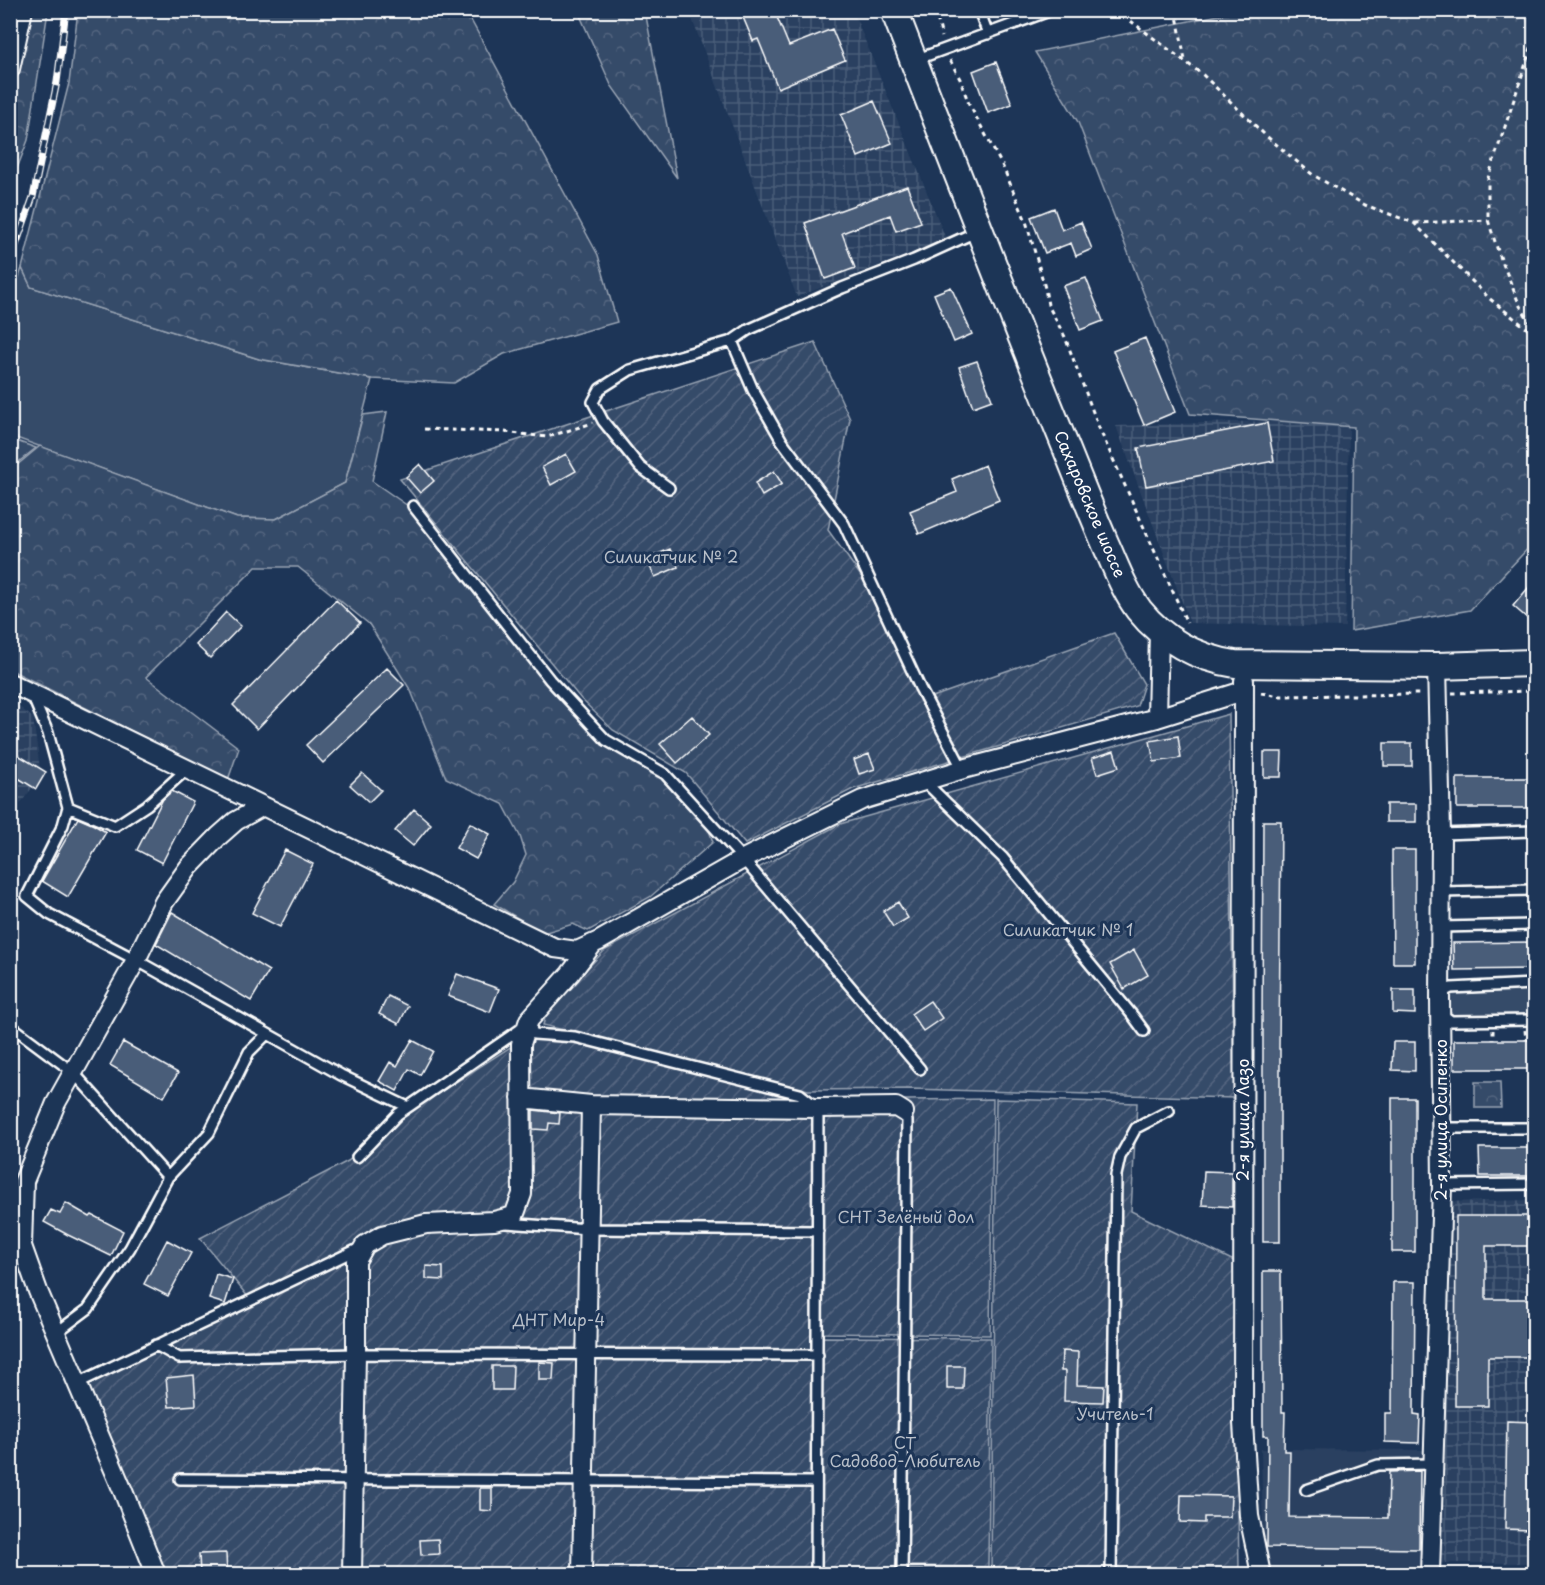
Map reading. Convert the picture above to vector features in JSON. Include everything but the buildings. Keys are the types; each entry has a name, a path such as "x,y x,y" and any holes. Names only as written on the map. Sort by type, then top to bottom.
{"main road":[{"name":"Сахаровское шоссе","path":"894,10 978,231 1094,517 1121,580 1134,604 1146,618 1159,631 1185,649 1204,657 1245,665 1437,666 1527,660"}],"street":[{"path":"10,69 23,10"},
{"path":"1157,718 1159,631"},
{"name":"2-я улица Лазо","path":"1245,665 1243,691 1243,1423 1249,1516 1261,1575"},
{"name":"2-я улица Осипенко","path":"1430,1575 1442,1185 1440,1000 1442,892 1437,666"},
{"path":"10,683 555,948 577,951 743,859 862,800 963,770 1157,718 1243,691"},
{"path":"156,1575 78,1383 38,1292 22,1246 24,1181 56,1103 136,960 164,902 189,867 219,836 236,821 262,806"},
{"path":"352,1575 356,1261 365,1245 382,1234 426,1224 494,1221 514,1216 522,1194 521,1044 529,1020 593,944"},
{"path":"521,1098 591,1105 896,1107 904,1112"},
{"path":"582,1575 591,1105"}],"lane":[{"path":"980,10 988,34"},
{"path":"913,61 1052,10"},
{"path":"669,488 640,467 603,421 593,402 600,389 630,370 732,341 748,330 832,292 914,260 978,231"},
{"path":"732,341 753,390 782,441 844,524 920,688 963,770"},
{"path":"413,506 550,680 606,740 665,774 743,859 920,1069"},
{"path":"31,693 48,733 68,807 63,825 27,896 49,914 341,1075 408,1107"},
{"path":"68,807 115,826 147,805 187,769"},
{"path":"924,782 1003,858 1144,1031"},
{"path":"1441,834 1534,831"},
{"path":"1442,892 1534,890"},
{"path":"1442,927 1534,925"},
{"path":"1534,984 1451,987 1445,991 1440,1000 1444,1016 1451,1021 1534,1020"},
{"path":"357,1157 398,1114 528,1024 534,1034 575,1037 800,1094 818,1108 816,1575"},
{"path":"10,1025 73,1072 168,1177"},
{"path":"56,1333 88,1309 130,1248 168,1177 209,1133 249,1052 267,1034"},
{"path":"901,1574 907,1122 904,1112"},
{"path":"1111,1575 1116,1175 1120,1157 1136,1128 1168,1112"},
{"path":"1442,1128 1534,1128"},
{"path":"1442,1185 1534,1184"},
{"path":"494,1221 588,1229 818,1231"},
{"path":"78,1383 365,1245"},
{"path":"156,1345 179,1358 356,1354 818,1355"},
{"path":"1306,1490 1378,1465 1432,1464"},
{"path":"180,1479 816,1482"}],"path":[{"path":"935,10 945,49 969,104 1003,167 1026,221 1048,305 1065,337 1099,428 1187,623"},
{"path":"1116,10 1203,75 1265,135 1313,175 1365,205 1414,223 1488,220"},
{"path":"1176,10 1185,62"},
{"path":"1534,39 1488,178 1488,220 1520,306 1534,328"},
{"path":"1414,223 1490,299 1534,334"},
{"path":"424,429 504,432 547,437 575,427 603,421"},
{"path":"1243,691 1281,696 1534,691"}],"shaded area":[{"path":"689,11 853,11 946,239 797,297"},
{"path":"1266,421 1349,427 1345,627 1190,623 1116,426"},
{"path":"11,700 33,718 41,776 11,816"},
{"path":"1534,1200 1534,1563 1436,1563 1443,1202"},
{"path":"1261,1449 1429,1450 1427,1574 1264,1571"}],"green space":[{"path":"11,11 48,11 28,140 11,184"},
{"path":"78,11 466,11 598,255 617,322 504,354 454,383 372,379 259,359 31,287 22,268 69,83"},
{"path":"578,11 645,11 677,178 611,85"},
{"path":"1239,11 1534,11 1534,542 1470,610 1351,631 1354,427 1190,414 1078,122 1035,52"},
{"path":"22,268 31,287 259,359 372,379 345,483 276,519 237,518 11,436 11,300"},
{"name":"Силикатчик № 2","path":"815,342 850,419 828,530 871,590 921,701 1114,633 1144,684 1137,706 853,789 745,844 686,773 613,730 581,699 400,479"},
{"path":"387,412 372,481 408,506 550,680 606,740 665,774 704,816 713,842 650,897 588,931 573,924 543,933 494,904 513,882 526,855 520,836 503,804 446,778 411,691 369,624 298,567 256,567 146,677 239,748 228,780 11,670 10,471 40,446 237,518 276,519 345,483 363,415"},
{"path":"10,439 36,448 11,468"},
{"name":"Силикатчик № 1","path":"1229,714 1234,1098 911,1089 808,1090 543,1025 547,1011 604,951 840,824"},
{"path":"1534,984 1534,1020 1451,1021 1444,1002 1451,988"},
{"name":"ДНТ Мир-4","path":"537,1030 816,1103 812,1574 160,1574 84,1386 253,1303 200,1238 348,1161 409,1112"},
{"path":"1475,1082 1500,1082 1501,1108 1475,1108"},
{"name":"СНТ Зелёный дол","path":"993,1099 990,1335 821,1333 820,1101"},
{"name":"Учитель-1","path":"996,1099 1137,1103 1131,1211 1234,1261 1239,1569 991,1567"},
{"name":"СТ Садовод-Любитель","path":"821,1337 991,1338 988,1567 907,1566 893,1574 819,1574"},
{"path":"905,1569 1070,1572 1070,1574 905,1574"}],"railway":[{"path":"10,262 33,197 57,82 66,10"}]}
